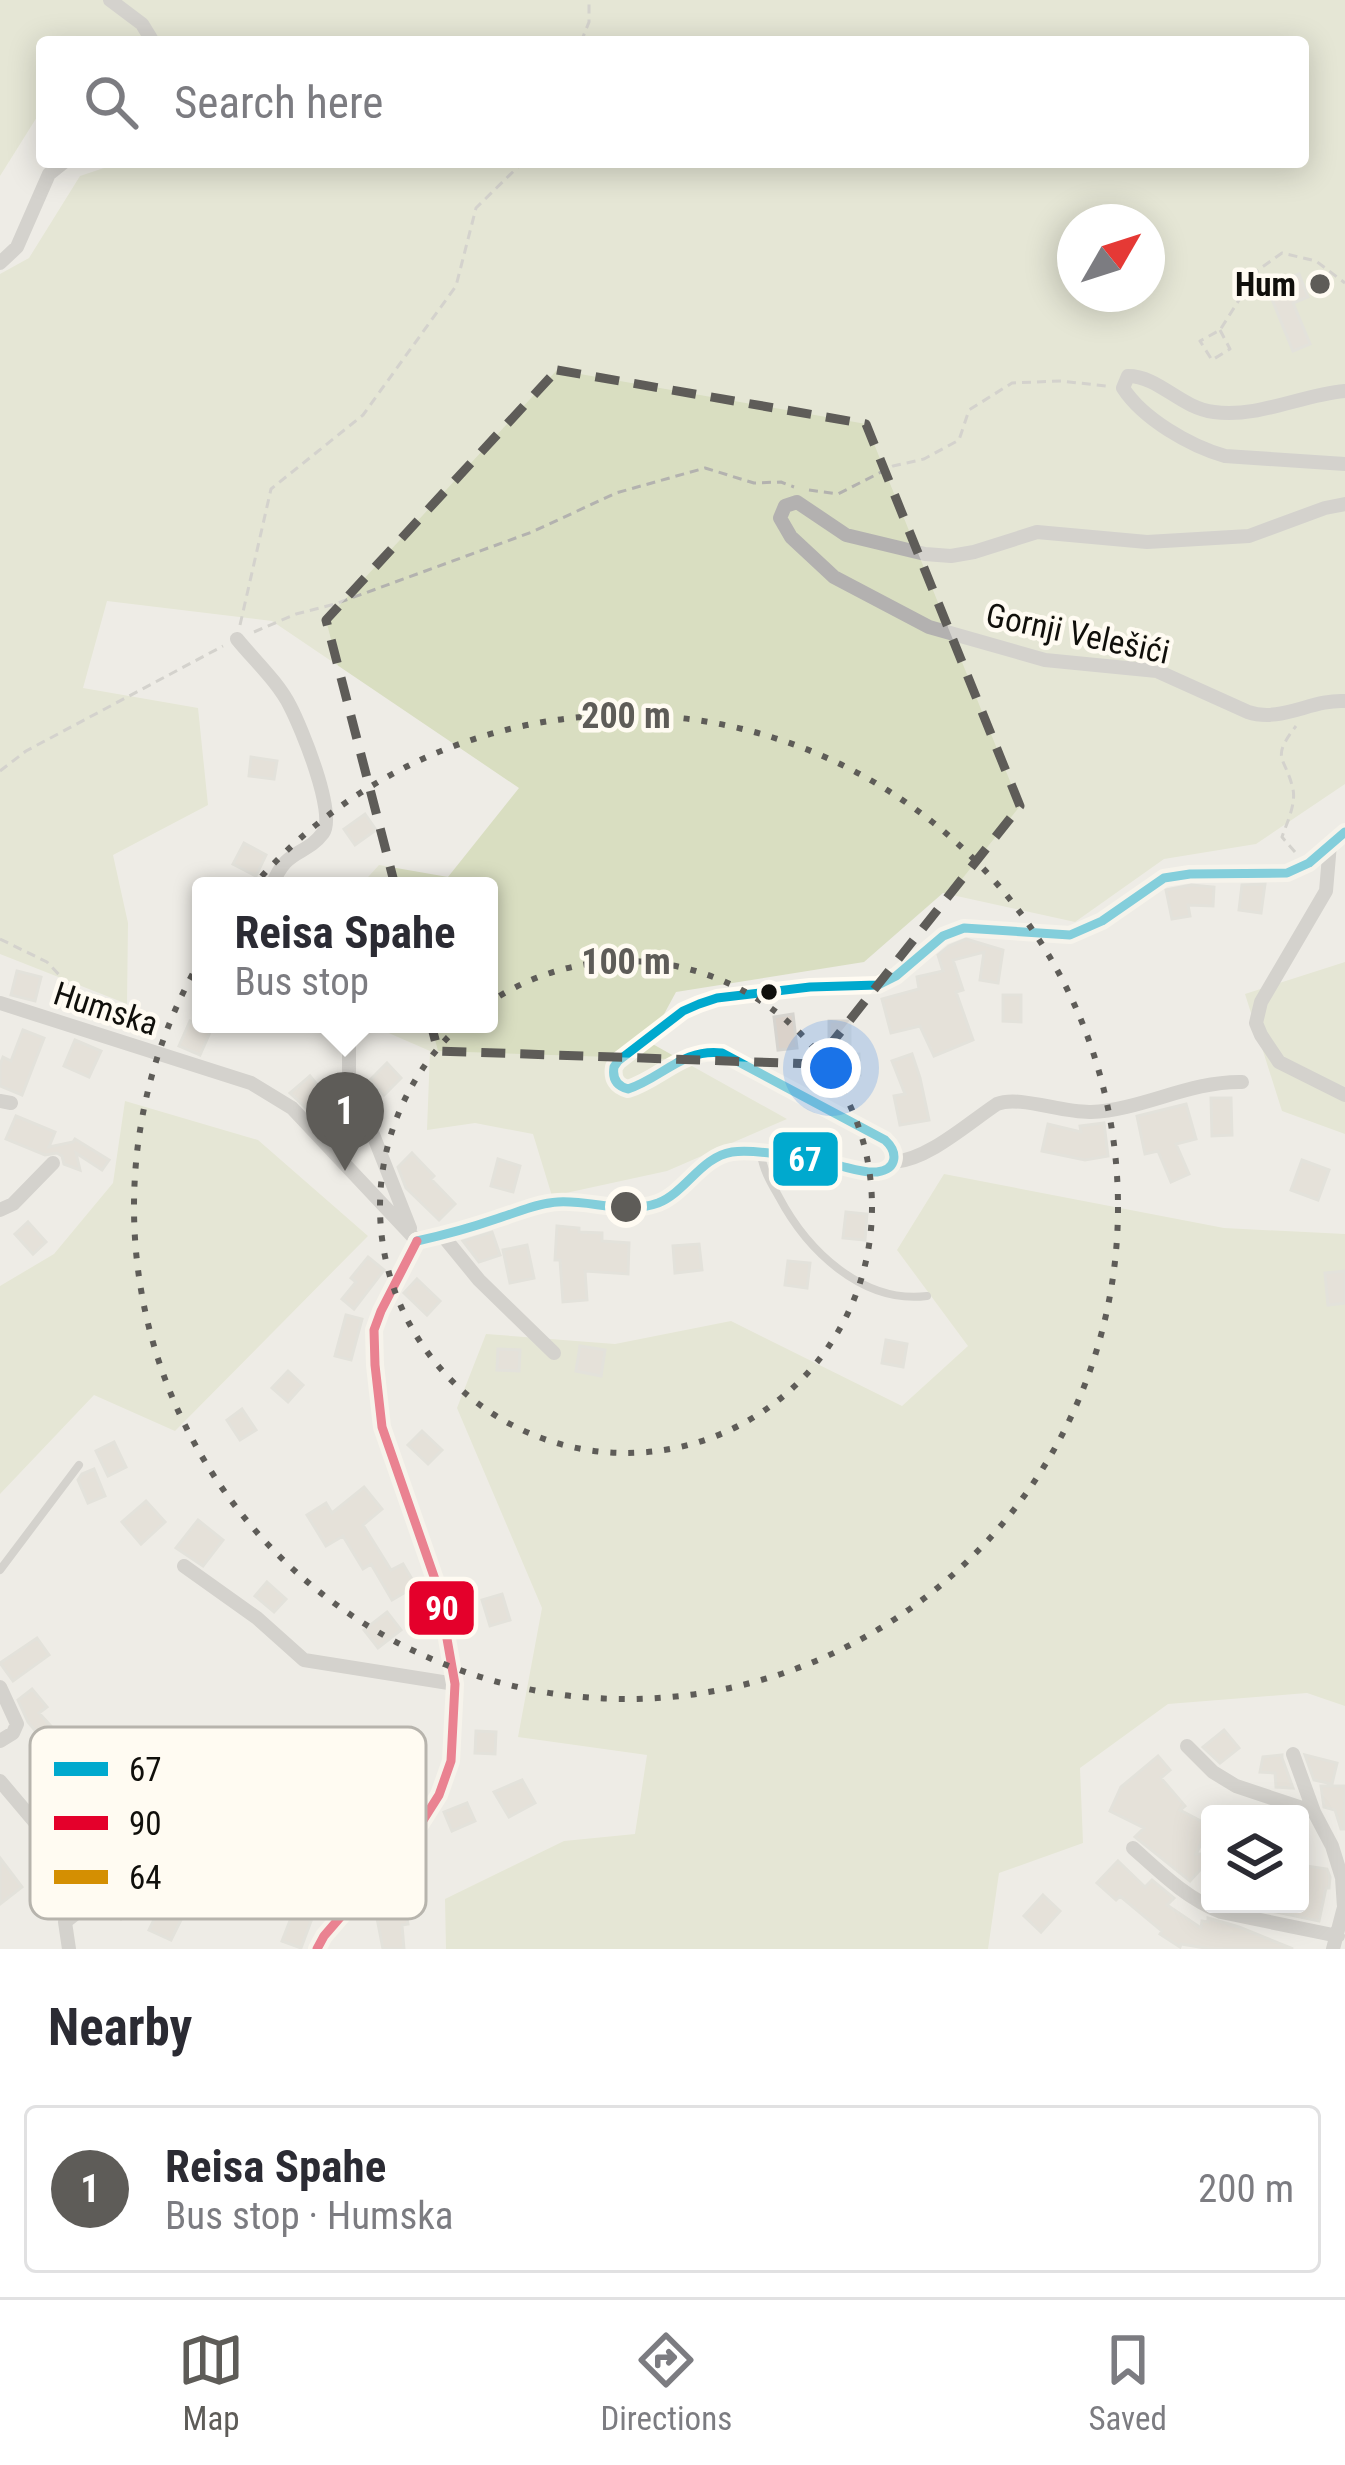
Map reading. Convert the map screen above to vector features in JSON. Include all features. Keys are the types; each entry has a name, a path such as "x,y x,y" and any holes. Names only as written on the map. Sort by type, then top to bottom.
{"street":[{"path":"110,0 142,24 149,36"},
{"path":"0,263 17,247 57,168"},
{"path":"1345,391 1318,393 1243,414 1182,403 1141,376 1129,376 1123,388 1136,405 1205,451 1345,464"},
{"name":"Gornji Velešići","path":"1345,504 1249,536 1147,542 1037,532 951,556 846,535 797,502 785,506 780,518 790,537 834,577 929,627 1046,660 1157,671 1257,715 1274,716 1345,701"},
{"path":"237,639 289,703 326,802 324,832 279,868 276,877"},
{"path":"894,1162 892,1145 878,1135 722,1053 686,1057 628,1089 615,1081 614,1067 683,1011 716,998 878,985 954,931 976,927 1070,934 1102,921 1164,878 1294,871 1345,832"},
{"path":"1330,844 1326,891 1262,1002 1256,1023 1279,1062 1345,1095"},
{"name":"Humska","path":"0,1003 251,1083 292,1108 415,1239"},
{"path":"345,1033 349,1074 415,1239 374,1330 377,1396 392,1458 438,1588 455,1684 452,1761 426,1816"},
{"path":"415,1239 443,1236 555,1202 632,1209 661,1202 710,1160 728,1153 869,1172 885,1170 894,1162 922,1155 1003,1101 1065,1112 1096,1112 1197,1087 1242,1082"},
{"path":"0,1210 13,1204 53,1163"},
{"path":"443,1236 479,1280 554,1353"},
{"path":"184,1566 304,1660 455,1684"},
{"path":"0,1687 16,1724 0,1741"},
{"path":"1187,1746 1213,1772 1236,1786 1314,1812"},
{"path":"1133,1848 1204,1905 1336,1943 1344,1907 1342,1878 1293,1754"},
{"path":"0,1781 30,1817"},
{"path":"69,1919 65,1922 69,1949"},
{"path":"317,1949 339,1919"}],"lane":[{"path":"761,1154 785,1209 824,1257 871,1287 927,1296"},
{"path":"0,1570 79,1465"}],"path":[{"path":"584,36 590,22 589,0"},
{"path":"237,639 271,489 363,415 456,286 476,208 517,168"},
{"path":"1220,330 1230,349 1212,360 1200,341 1220,330 1258,270 1282,253 1316,262 1345,283"},
{"path":"0,771 26,751 237,639 532,532 616,494 705,468 754,483 781,482 838,494 959,440 969,410 1012,383 1061,381 1123,388"},
{"path":"1309,862 1282,837 1293,790 1281,760 1283,742 1312,705"},
{"path":"0,939 47,962 109,1037"}],"highlighted area":[{"path":"557,370 866,424 1020,806 815,1064 438,1051 326,620"}],"green space":[{"path":"0,0 1345,0 1345,784 1256,844 1164,859 1075,922 943,893 864,962 676,992 649,1042 787,1119 667,1171 552,1196 533,1134 475,1123 427,1130 430,1051 389,1033 498,1033 498,877 448,877 519,788 272,621 107,601 83,688 198,708 208,805 113,855 128,923 127,1004 0,954 0,274 29,258 80,176 104,168 1309,168 1309,36 36,36 36,119 0,176"},
{"path":"379,865 448,877 368,877"},
{"path":"1345,962 1345,1134 1282,1111 1245,994"},
{"path":"125,1101 258,1140 368,1236 175,1431 94,1395 0,1494 0,1286 54,1254 113,1183"},
{"path":"944,1174 1224,1228 1345,1234 1345,1706 1307,1693 1168,1704 1080,1768 1083,1843 999,1873 988,1949 446,1949 445,1899 564,1841 635,1834 647,1755 518,1737 542,1608 457,1408 486,1334 615,1344 731,1321 902,1406 968,1346 897,1250"}],"building":[{"path":"1299,274 1308,297 1293,303 1310,344 1293,351 1267,287"},
{"path":"251,757 277,761 274,779 249,776"},
{"path":"365,814 376,830 355,845 344,829"},
{"path":"244,843 266,855 256,876 233,864"},
{"path":"1265,884 1261,913 1239,910 1242,885"},
{"path":"1214,887 1213,906 1188,905 1190,916 1172,919 1166,890"},
{"path":"966,939 1003,950 998,983 980,980 984,952 953,960 963,990 956,992 973,1040 934,1056 920,1026 891,1033 882,999 919,989 917,977 943,971 938,955"},
{"path":"17,971 41,977 35,1001 11,995"},
{"path":"1003,995 1021,995 1021,1022 1003,1021"},
{"path":"793,1014 797,1048 778,1050 774,1017"},
{"path":"190,1021 192,1033 210,1033 200,1055 179,1046"},
{"path":"829,1021 850,1021 850,1054 859,1054 860,1075 839,1075 838,1045 829,1045"},
{"path":"23,1030 44,1038 22,1095 0,1086 0,1065 3,1057 11,1061"},
{"path":"75,1040 101,1051 89,1077 64,1066"},
{"path":"912,1054 929,1120 900,1125 894,1096 905,1094 892,1061"},
{"path":"387,1063 401,1078 384,1095 370,1080"},
{"path":"310,1076 319,1087 329,1077 344,1094 317,1118 290,1093"},
{"path":"1211,1098 1231,1098 1232,1135 1212,1136"},
{"path":"1186,1104 1196,1139 1176,1144 1189,1174 1171,1182 1158,1151 1145,1154 1137,1116"},
{"path":"16,1116 55,1132 49,1147 75,1139 109,1160 102,1170 76,1153 80,1170 64,1164 57,1153 45,1155 6,1139"},
{"path":"1104,1123 1108,1156 1085,1160 1042,1151 1048,1124 1081,1132 1080,1126"},
{"path":"412,1153 455,1204 439,1220 406,1188 398,1167"},
{"path":"498,1159 520,1166 513,1192 491,1186"},
{"path":"1302,1160 1329,1170 1318,1200 1291,1190"},
{"path":"846,1212 867,1214 865,1240 843,1238"},
{"path":"28,1222 46,1242 33,1254 15,1234"},
{"path":"557,1226 602,1233 602,1241 629,1243 628,1274 585,1271 587,1300 563,1302 560,1260 555,1260"},
{"path":"492,1232 500,1255 479,1262 463,1241"},
{"path":"699,1244 702,1270 675,1273 673,1246"},
{"path":"527,1245 534,1278 510,1283 503,1250"},
{"path":"368,1257 384,1270 354,1309 342,1299"},
{"path":"788,1261 810,1263 807,1288 785,1285"},
{"path":"1345,1271 1345,1303 1328,1305 1325,1273"},
{"path":"417,1279 440,1301 427,1315 404,1293"},
{"path":"346,1315 362,1319 351,1360 335,1356"},
{"path":"886,1340 907,1344 903,1367 882,1363"},
{"path":"580,1346 605,1350 601,1376 576,1371"},
{"path":"498,1349 520,1350 519,1371 497,1370"},
{"path":"288,1371 303,1385 288,1402 272,1388"},
{"path":"242,1409 256,1430 240,1440 227,1420"},
{"path":"422,1431 442,1450 428,1464 408,1445"},
{"path":"114,1442 126,1467 108,1476 96,1451"},
{"path":"94,1469 105,1496 88,1503 78,1480"},
{"path":"364,1487 382,1509 363,1525 391,1570 403,1564 416,1586 392,1600 371,1564 363,1569 343,1536 326,1546 307,1515 326,1503 332,1513"},
{"path":"146,1501 165,1522 141,1544 122,1522"},
{"path":"198,1520 223,1540 203,1566 176,1548"},
{"path":"267,1582 286,1599 274,1612 255,1596"},
{"path":"502,1594 510,1620 490,1626 482,1600"},
{"path":"387,1612 401,1630 378,1648 364,1630"},
{"path":"37,1638 49,1655 13,1681 0,1663"},
{"path":"32,1689 47,1707 39,1713 52,1727 32,1727 18,1700"},
{"path":"1224,1730 1239,1748 1220,1763 1203,1747"},
{"path":"476,1731 496,1732 495,1754 475,1753"},
{"path":"1282,1755 1293,1788 1276,1787 1275,1773 1260,1772 1263,1757"},
{"path":"1305,1755 1337,1763 1332,1784 1314,1780"},
{"path":"1158,1756 1170,1770 1161,1778 1185,1806 1180,1810 1201,1821 1196,1854 1201,1854 1201,1869 1190,1881 1135,1837 1144,1828 1110,1811 1121,1787"},
{"path":"522,1780 535,1803 509,1817 494,1792"},
{"path":"1321,1786 1345,1786 1344,1829 1335,1810 1324,1807"},
{"path":"467,1803 475,1821 452,1831 444,1812"},
{"path":"0,1858 22,1887 0,1904"},
{"path":"1118,1861 1145,1887 1152,1880 1174,1898 1167,1905 1201,1928 1208,1918 1293,1949 1180,1947 1120,1896 1116,1900 1097,1883"},
{"path":"1309,1866 1327,1869 1330,1877 1319,1921 1280,1913 1309,1913"},
{"path":"1043,1895 1060,1911 1041,1932 1024,1916"},
{"path":"154,1919 181,1920 171,1940 149,1930"},
{"path":"291,1919 311,1921 301,1948 282,1941"},
{"path":"377,1919 407,1919 408,1924 402,1925 404,1949 383,1949"}],"transit line":[{"name":"67","path":"417,1241 550,1203 633,1208 658,1203 711,1161 732,1152 771,1153 868,1172 884,1170 894,1159 885,1140 722,1053 684,1059 628,1089 616,1081 614,1067 683,1011 717,998 878,985 896,976 943,936 964,928 1070,935 1102,921 1164,878 1287,873 1309,863 1345,832"},
{"name":"90","path":"417,1241 374,1330 382,1427 438,1588 455,1684 451,1761 426,1816"},
{"name":"90","path":"317,1949 339,1919"}],"place":[{"name":"Hum","path":"1320,284"},
{"name":"Reisa Spahe","path":"345,1171"}]}
